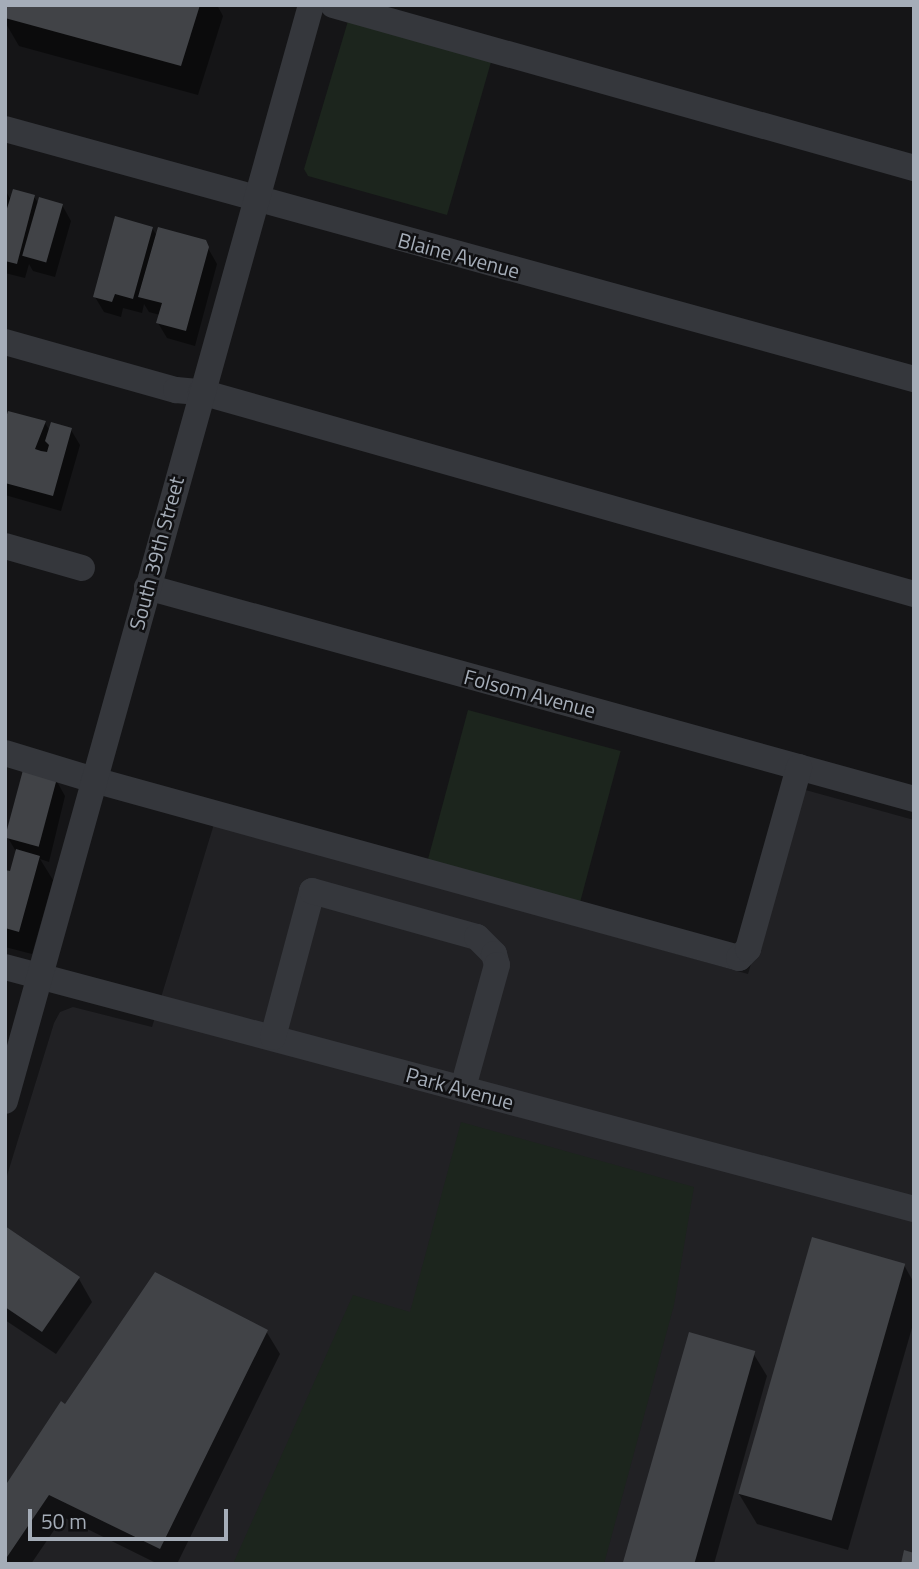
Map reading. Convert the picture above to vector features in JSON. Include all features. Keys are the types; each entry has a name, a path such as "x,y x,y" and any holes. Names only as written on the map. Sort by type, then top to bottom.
{"street":[{"name":"South 39th Street","path":"5,1101 311,5"},
{"path":"333,5 914,168"},
{"name":"Blaine Avenue","path":"5,129 914,379"},
{"path":"5,341 176,390 201,393 914,594"},
{"path":"5,546 82,568"},
{"name":"Folsom Avenue","path":"147,587 914,799"},
{"path":"5,753 739,958 745,956 748,949 799,767"},
{"path":"272,1037 312,891 477,937 494,954 498,965 463,1088"},
{"name":"Park Avenue","path":"5,967 914,1209"}],"shaded area":[{"path":"348,21 491,62 447,215 308,176 304,169"},
{"path":"468,710 621,751 579,904 427,864"},
{"path":"802,789 914,820 914,1564 5,1564 5,1182 54,1023 60,1012 73,1007 152,1027 214,824 748,974"},
{"path":"461,1122 694,1187 674,1305 604,1564 233,1564 353,1295 410,1312"}],"building":[{"path":"5,5 200,5 181,66 5,18"},
{"path":"13,189 35,195 17,264 5,261 5,215"},
{"path":"39,197 63,204 46,263 22,256"},
{"path":"115,216 153,227 133,299 115,294 112,302 93,297"},
{"path":"158,227 206,240 209,247 186,331 156,323 162,303 138,297"},
{"path":"8,411 46,421 35,449 41,451 47,452 49,445 45,441 51,422 72,428 53,496 5,483 5,421"},
{"path":"23,770 57,779 39,847 5,838"},
{"path":"16,849 40,856 19,932 5,928 5,870 10,871"},
{"path":"5,1226 80,1277 42,1332 5,1307"},
{"path":"812,1237 905,1264 832,1520 738,1494"},
{"path":"155,1272 268,1330 160,1549 49,1495 5,1560 5,1486 61,1401 65,1404"},
{"path":"689,1332 755,1351 694,1564 623,1564"},
{"path":"904,1550 914,1553 914,1564 901,1564"}]}
